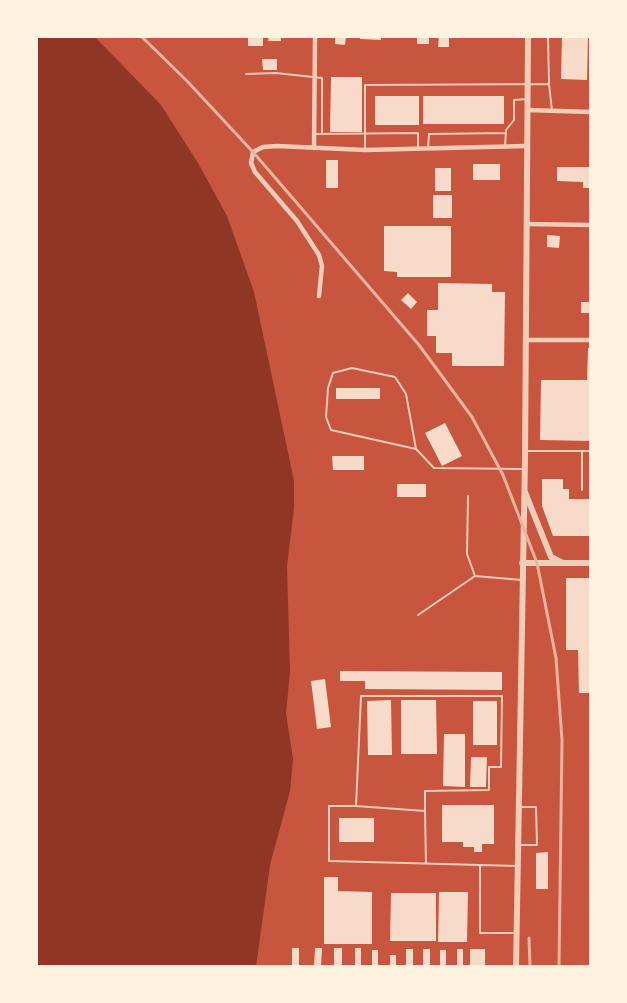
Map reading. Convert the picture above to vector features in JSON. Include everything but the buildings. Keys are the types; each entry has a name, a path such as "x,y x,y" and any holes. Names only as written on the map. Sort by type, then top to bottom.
{"street":[{"path":"314,148 315,36"},
{"path":"516,967 525,469 528,36"},
{"path":"527,110 591,112"},
{"path":"319,296 322,266 319,255 297,221 255,172 251,163 253,152 263,147 365,150 526,146"},
{"path":"526,224 591,225"},
{"path":"526,340 591,340"},
{"path":"524,490 551,557 563,564"},
{"path":"522,563 591,563"}],"lane":[{"path":"548,36 552,111"},
{"path":"246,74 276,73 322,78 322,134"},
{"path":"365,150 365,85 549,84"},
{"path":"504,147 506,134 514,120 514,100 527,99"},
{"path":"313,134 418,133 418,148"},
{"path":"428,148 429,134 506,134"},
{"path":"416,449 331,430 326,417 328,388 333,372 352,368 395,377 406,394 416,449 434,468 525,469"},
{"path":"525,451 591,451"},
{"path":"582,451 582,490"},
{"path":"468,496 467,554 475,576"},
{"path":"418,615 475,576 522,579"},
{"path":"356,806 361,696 502,696 501,767 489,767 489,790 425,791 426,864"},
{"path":"425,811 329,806 329,861 518,866"},
{"path":"518,807 536,807 537,845 518,845"},
{"path":"480,865 480,933 517,933"}],"shaded area":[{"path":"36,36 94,36 161,105 198,163 227,216 254,292 294,481 294,508 287,566 290,672 286,713 293,759 290,791 270,865 256,967 36,967"}],"railway":[{"path":"141,36 187,81 253,152 419,345 472,417 503,475 537,563 556,658 562,740 559,967"},
{"path":"529,938 530,967"}]}
